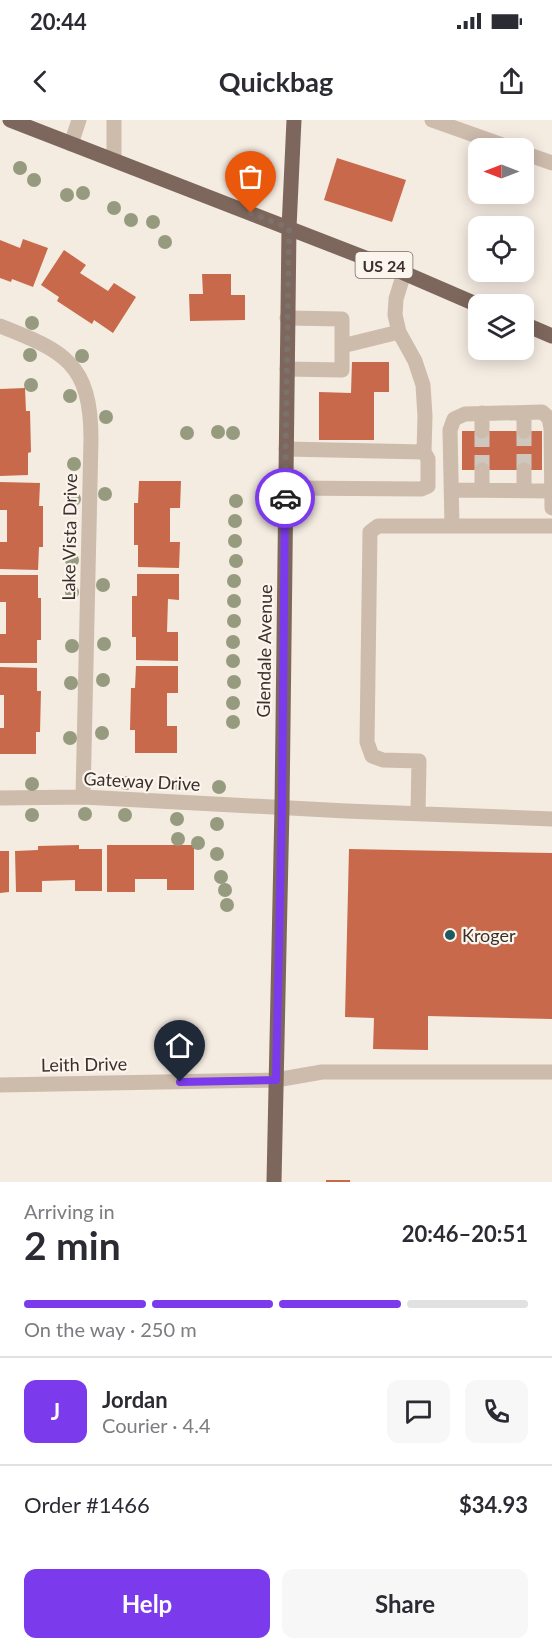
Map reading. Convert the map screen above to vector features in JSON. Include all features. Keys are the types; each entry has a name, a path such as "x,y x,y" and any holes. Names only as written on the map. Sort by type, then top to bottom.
{"main road":[{"name":"US 24","path":"10,120 404,273 468,301"},
{"name":"Glendale Avenue","path":"274,1182 282,807 287,318 294,120"},
{"path":"534,328 552,336"}],"street":[{"path":"71,144 79,120"},
{"path":"114,120 114,160"},
{"path":"432,120 483,138"},
{"path":"534,157 552,163"},
{"path":"285,488 421,489 428,486 428,459 424,452 423,385 416,361 399,332 395,315 396,299 404,273"},
{"path":"287,318 342,320 342,370 287,369"},
{"name":"Lake Vista Drive","path":"0,326 39,342 67,360 78,372 84,386 90,414 83,797"},
{"path":"342,346 399,332"},
{"path":"452,526 450,430 454,419 465,414 542,412 549,418 552,508"},
{"path":"482,413 482,431"},
{"path":"524,413 524,431"},
{"path":"286,449 424,452"},
{"path":"482,470 482,490"},
{"path":"524,470 524,490"},
{"path":"452,490 552,491"},
{"path":"418,813 418,761 383,760 372,756 367,742 370,532 378,526 552,526"},
{"name":"Gateway Drive","path":"0,798 83,797 552,819"},
{"name":"Leith Drive","path":"0,1085 276,1080 322,1072 552,1072"}],"building":[{"path":"337,158 406,180 392,222 324,200"},
{"path":"23,239 48,248 33,287 12,279 11,282 0,278 0,240 20,248"},
{"path":"64,250 86,265 80,273 108,291 114,283 136,297 113,333 94,320 92,324 57,301 59,297 41,285"},
{"path":"202,274 231,274 231,295 245,295 245,320 190,321 189,294 203,294"},
{"path":"352,362 389,362 389,392 374,392 374,440 319,440 319,392 351,393"},
{"path":"25,388 26,411 30,411 31,452 28,453 28,475 0,476 0,389"},
{"path":"462,431 542,431 542,470 462,470"},
{"path":"139,481 181,481 180,508 170,508 170,542 180,542 179,568 138,567 138,545 134,545 134,503 138,503"},
{"path":"0,482 40,483 39,506 43,506 43,547 39,547 38,570 0,569 0,542 7,542 7,510 0,510"},
{"path":"137,574 179,574 179,600 168,599 167,632 178,632 178,661 136,660 136,637 132,637 132,596 137,596"},
{"path":"0,575 38,575 38,598 41,598 41,640 37,640 37,663 0,663 0,634 6,634 6,602 0,602"},
{"path":"136,666 178,666 178,693 167,693 167,726 177,726 177,753 135,753 135,730 130,730 131,688 135,688"},
{"path":"0,667 37,668 37,691 41,691 40,732 36,732 36,754 0,754 0,728 4,728 4,695 0,695"},
{"path":"79,845 79,849 102,849 102,891 75,891 75,880 42,881 42,892 16,892 15,851 38,850 38,846"},
{"path":"107,845 194,845 194,890 167,890 167,879 135,879 135,892 107,892"},
{"name":"Kroger","path":"349,849 552,853 552,1019 428,1016 428,1050 373,1049 374,1018 345,1017"},
{"path":"0,851 9,851 9,892 0,893"},
{"path":"326,1180 350,1180 350,1182 326,1182"}],"tunnel":[{"path":"482,431 482,470"},
{"path":"524,431 524,470"}],"way so far":[{"path":"251,213 289,228 285,498"}],"place":[{"name":"Kroger","path":"450,935"}],"route":[{"path":"180,1082 276,1080 285,498"}]}
